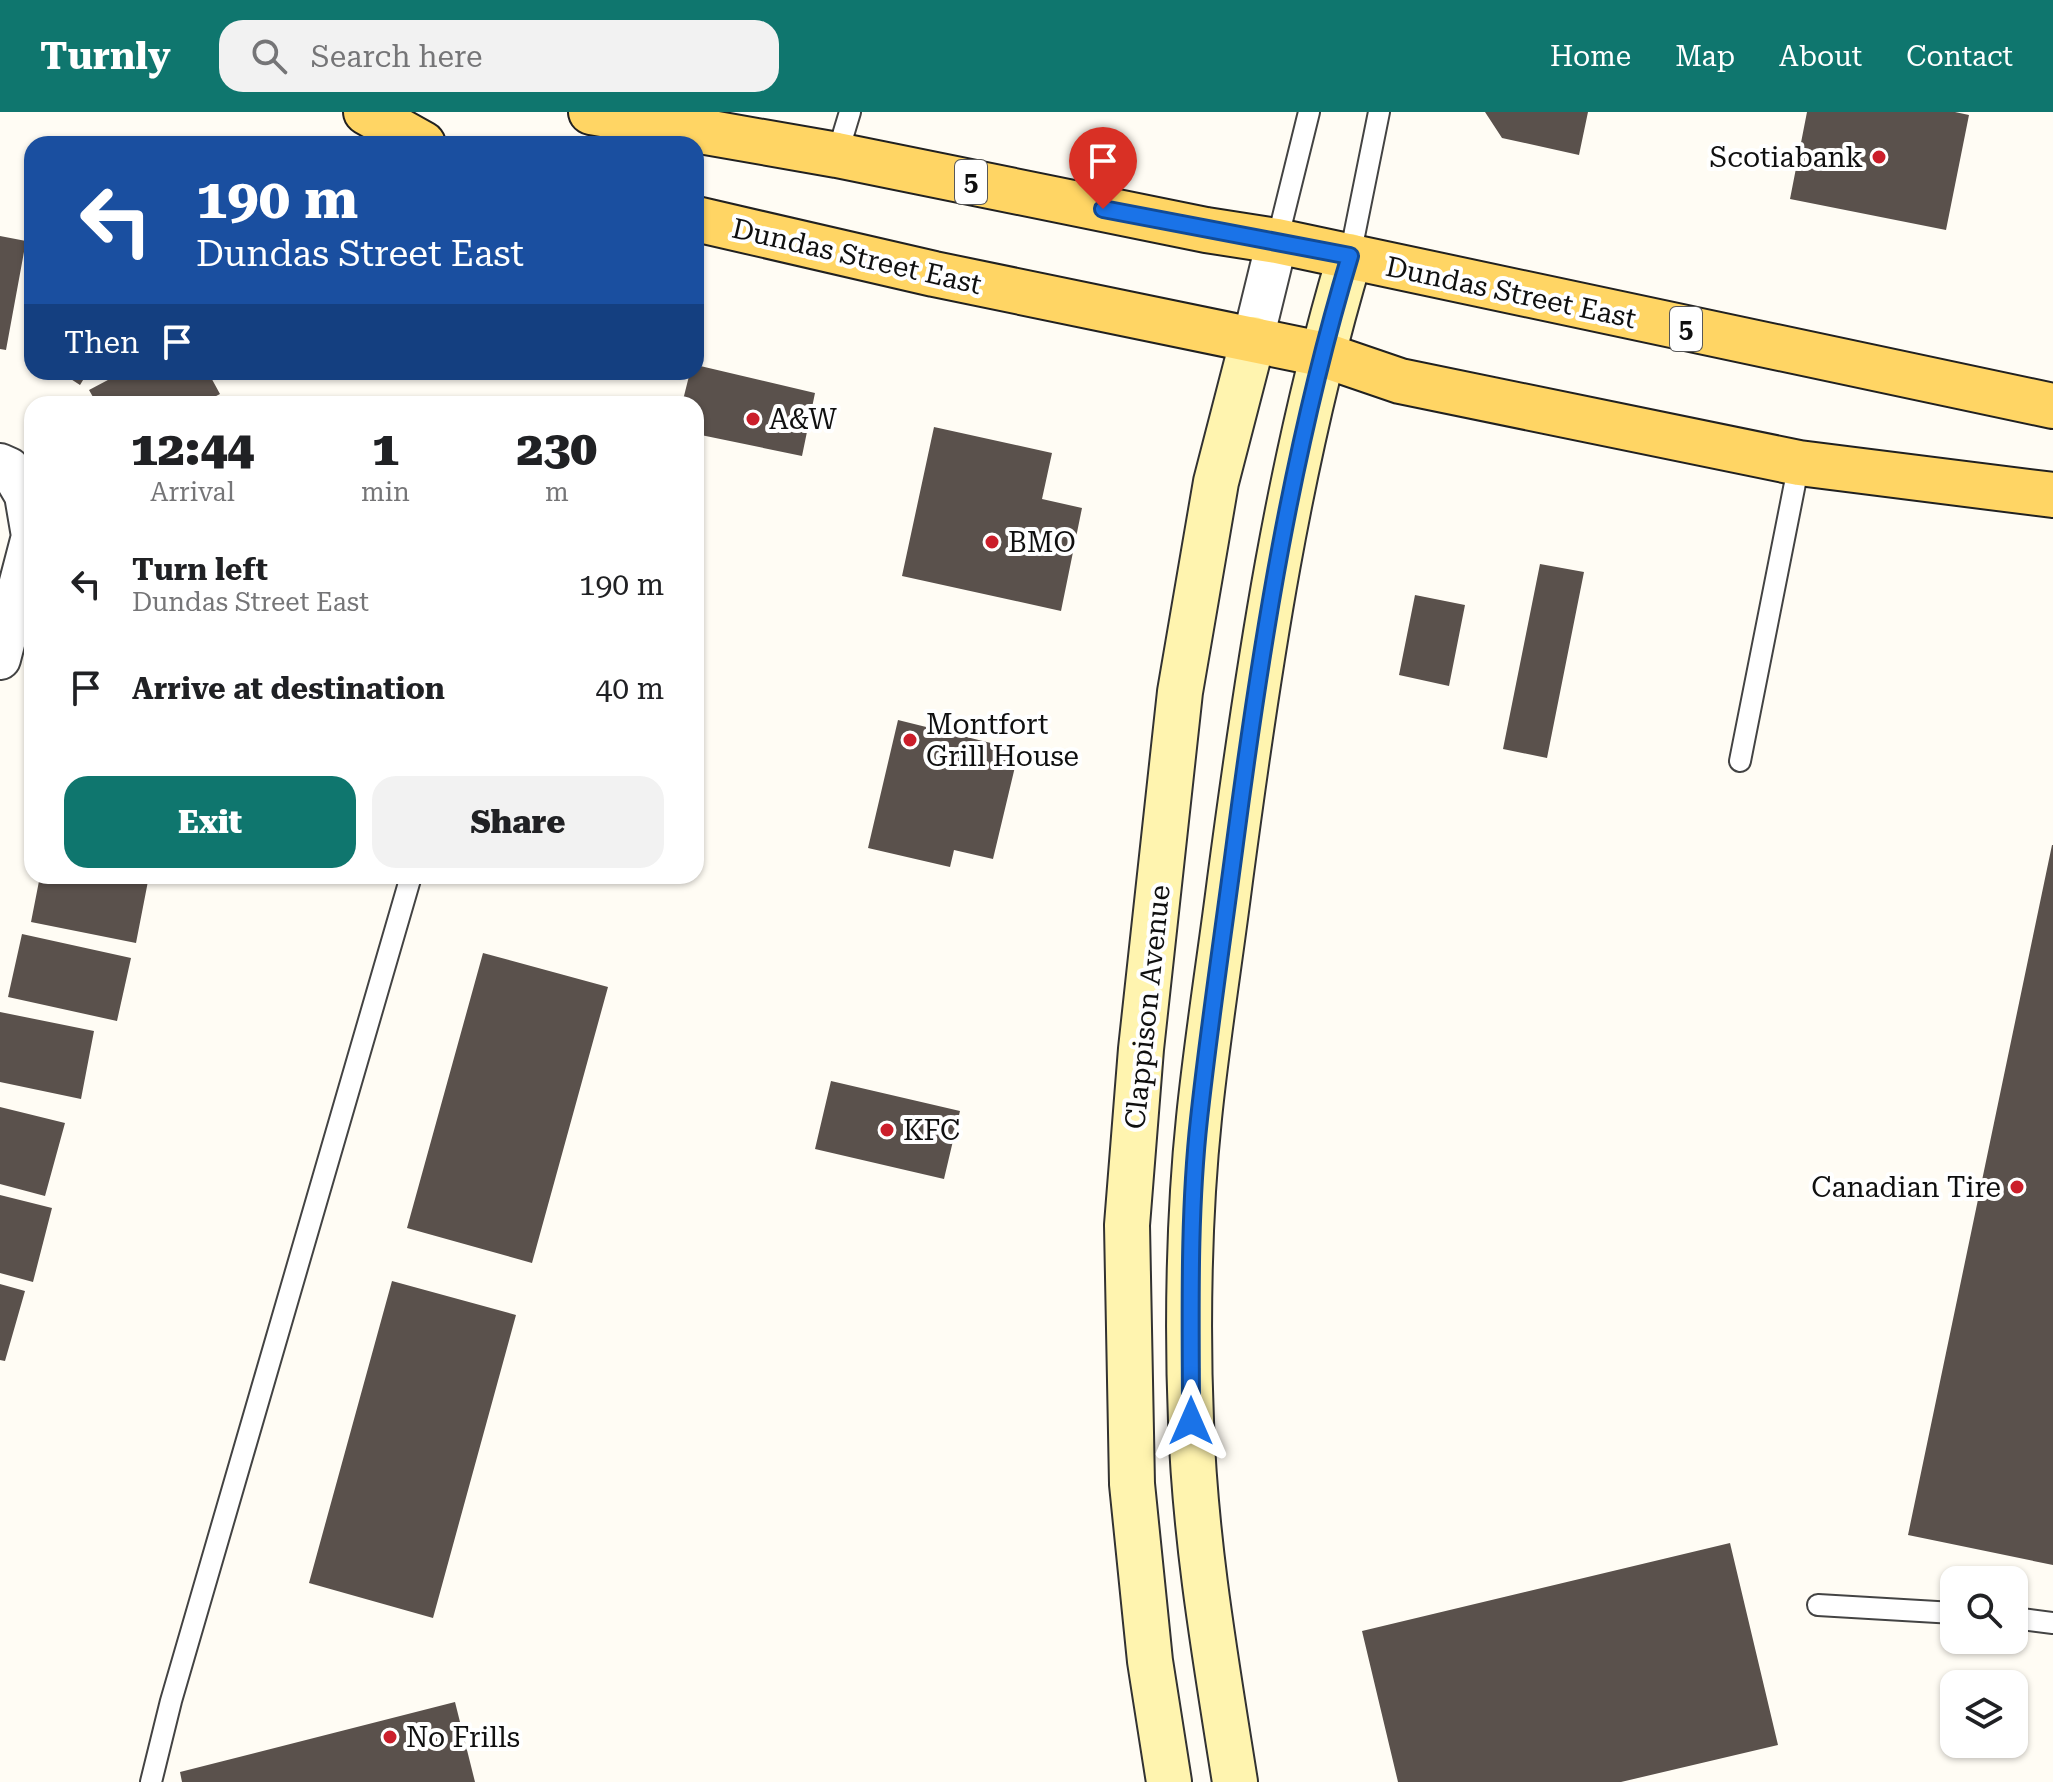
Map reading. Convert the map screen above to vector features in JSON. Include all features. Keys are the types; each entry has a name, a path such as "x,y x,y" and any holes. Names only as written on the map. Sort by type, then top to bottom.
{"main road":[{"path":"372,112 410,136"},
{"name":"Dundas Street East","path":"591,112 837,155 1206,230 1277,241 2053,406"},
{"name":"Dundas Street East","path":"704,221 949,278 1321,354 1400,381 1799,463 2053,495"},
{"path":"1235,1782 1205,1592 1191,1421 1192,1263 1199,1120 1257,680 1291,491 1321,354 1350,256"},
{"name":"Clappison Avenue","path":"1169,1782 1150,1661 1132,1484 1127,1225 1141,1049 1180,692 1216,482 1253,339"}],"street":[{"name":"Clappison Avenue","path":"1253,339 1277,241"},
{"path":"0,464 9,468 24,493"},
{"path":"0,659 24,567"}],"lane":[{"path":"837,155 850,112"},
{"path":"1277,241 1309,112"},
{"path":"1350,256 1379,112"},
{"path":"1740,761 1799,463"},
{"path":"151,1782 171,1701 409,884"},
{"path":"1818,1605 1940,1612"},
{"path":"2028,1620 2053,1623"}],"building":[{"path":"1485,112 1588,112 1579,155 1502,138"},
{"name":"Scotiabank","path":"1807,112 1955,112 1969,115 1946,230 1790,199"},
{"path":"0,236 24,241 24,252 6,350 0,349"},
{"name":"A&W","path":"704,367 815,393 802,456 704,436 704,396 684,396 688,380 704,380"},
{"path":"108,380 212,380 220,394 92,396 89,390"},
{"name":"BMO","path":"934,427 1052,453 1042,499 1082,508 1061,611 902,576"},
{"path":"1540,564 1584,572 1547,758 1503,749"},
{"path":"1415,595 1465,605 1449,686 1399,675"},
{"path":"898,720 1019,750 993,859 954,850 950,867 868,848"},
{"name":"Canadian Tire","path":"2053,845 2053,1565 1908,1535"},
{"path":"38,884 147,884 136,943 31,922"},
{"path":"22,934 131,958 117,1021 8,997"},
{"path":"483,953 608,987 532,1263 407,1228"},
{"path":"0,1012 94,1031 81,1099 0,1082"},
{"name":"KFC","path":"831,1081 960,1111 944,1179 815,1149"},
{"path":"0,1107 65,1123 45,1196 0,1184"},
{"path":"0,1195 52,1208 33,1282 0,1273"},
{"path":"392,1281 516,1315 433,1618 309,1583"},
{"path":"0,1284 25,1291 5,1361 0,1360"},
{"path":"1730,1543 1778,1745 1621,1782 1398,1782 1362,1631"},
{"name":"No Frills","path":"455,1702 475,1782 182,1782 180,1772"}],"place":[{"name":"Scotiabank","path":"1879,157"},
{"name":"A&W","path":"753,419"},
{"name":"BMO","path":"992,542"},
{"name":"Montfort Grill House","path":"910,740"},
{"name":"KFC","path":"887,1130"},
{"name":"Canadian Tire","path":"2017,1187"},
{"name":"No Frills","path":"390,1737"}],"route":[{"path":"1103,209 1350,256 1321,354 1300,444 1257,680 1199,1120 1192,1263 1191,1421"}]}
